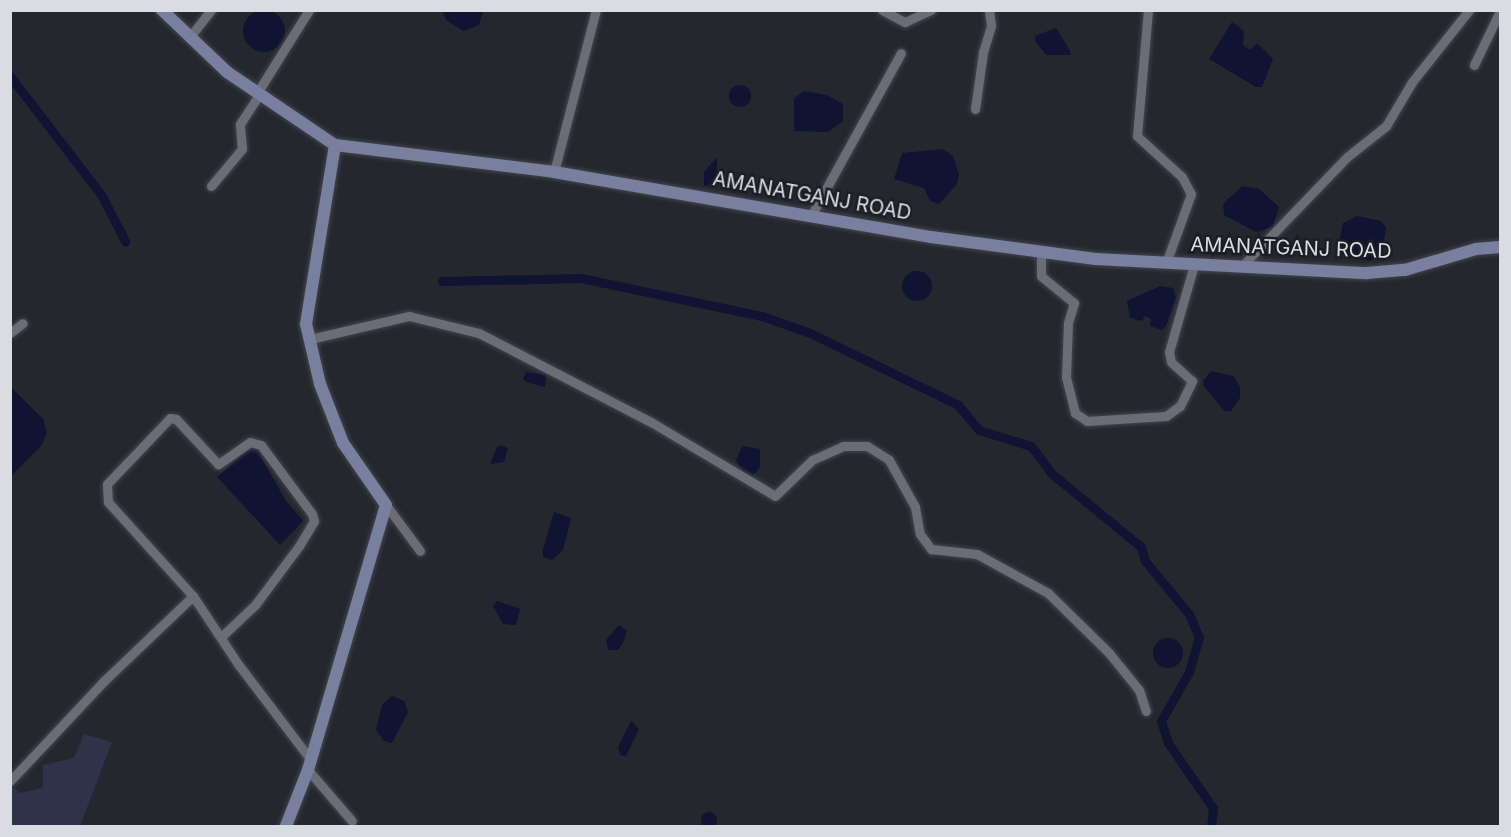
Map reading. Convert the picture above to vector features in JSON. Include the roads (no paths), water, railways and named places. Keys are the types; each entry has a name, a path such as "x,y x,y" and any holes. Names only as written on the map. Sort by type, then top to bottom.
{"main road":[{"name":"AMANATGANJ ROAD","path":"162,10 189,38 258,94 335,146 554,172 811,216 1096,260 1367,273 1405,270 1476,249 1500,247"},
{"path":"286,826 310,765 386,505 343,443 320,384 310,339 306,310 335,146"}],"street":[{"path":"189,38 212,10"},
{"path":"211,186 242,148 240,124 309,10"},
{"path":"554,172 596,10"},
{"path":"882,10 905,22 932,10"},
{"path":"975,109 983,52 991,25 989,10"},
{"path":"1148,10 1137,135 1182,177 1191,194 1166,263"},
{"path":"1241,267 1347,157 1386,126 1412,82 1469,10"},
{"path":"1474,65 1500,11"},
{"path":"811,216 901,53"},
{"path":"1041,250 1041,276 1074,303 1066,337 1066,377 1075,413 1087,421 1166,416 1180,406 1192,381 1172,362 1169,352 1194,265"},
{"path":"310,339 409,316 479,333 651,422 775,496 812,460 843,446 867,446 889,460 915,507 920,534 932,549 977,554 1048,593 1109,653 1139,690 1146,711"},
{"path":"10,333 23,323"},
{"path":"221,637 262,597 314,521 312,514 261,445 250,442 218,464 176,419 170,418 107,484 105,493 108,502 193,596 221,637 310,765 352,821"},
{"path":"386,505 420,551"},
{"path":"10,781 104,681 193,596"}],"waterway":[{"path":"10,76 102,196 125,241"},
{"path":"442,281 581,278 762,316 810,333 958,405 979,430 1031,446 1051,473 1141,547 1145,561 1189,614 1199,637 1189,672 1161,721 1168,743 1213,808 1211,826"}]}
